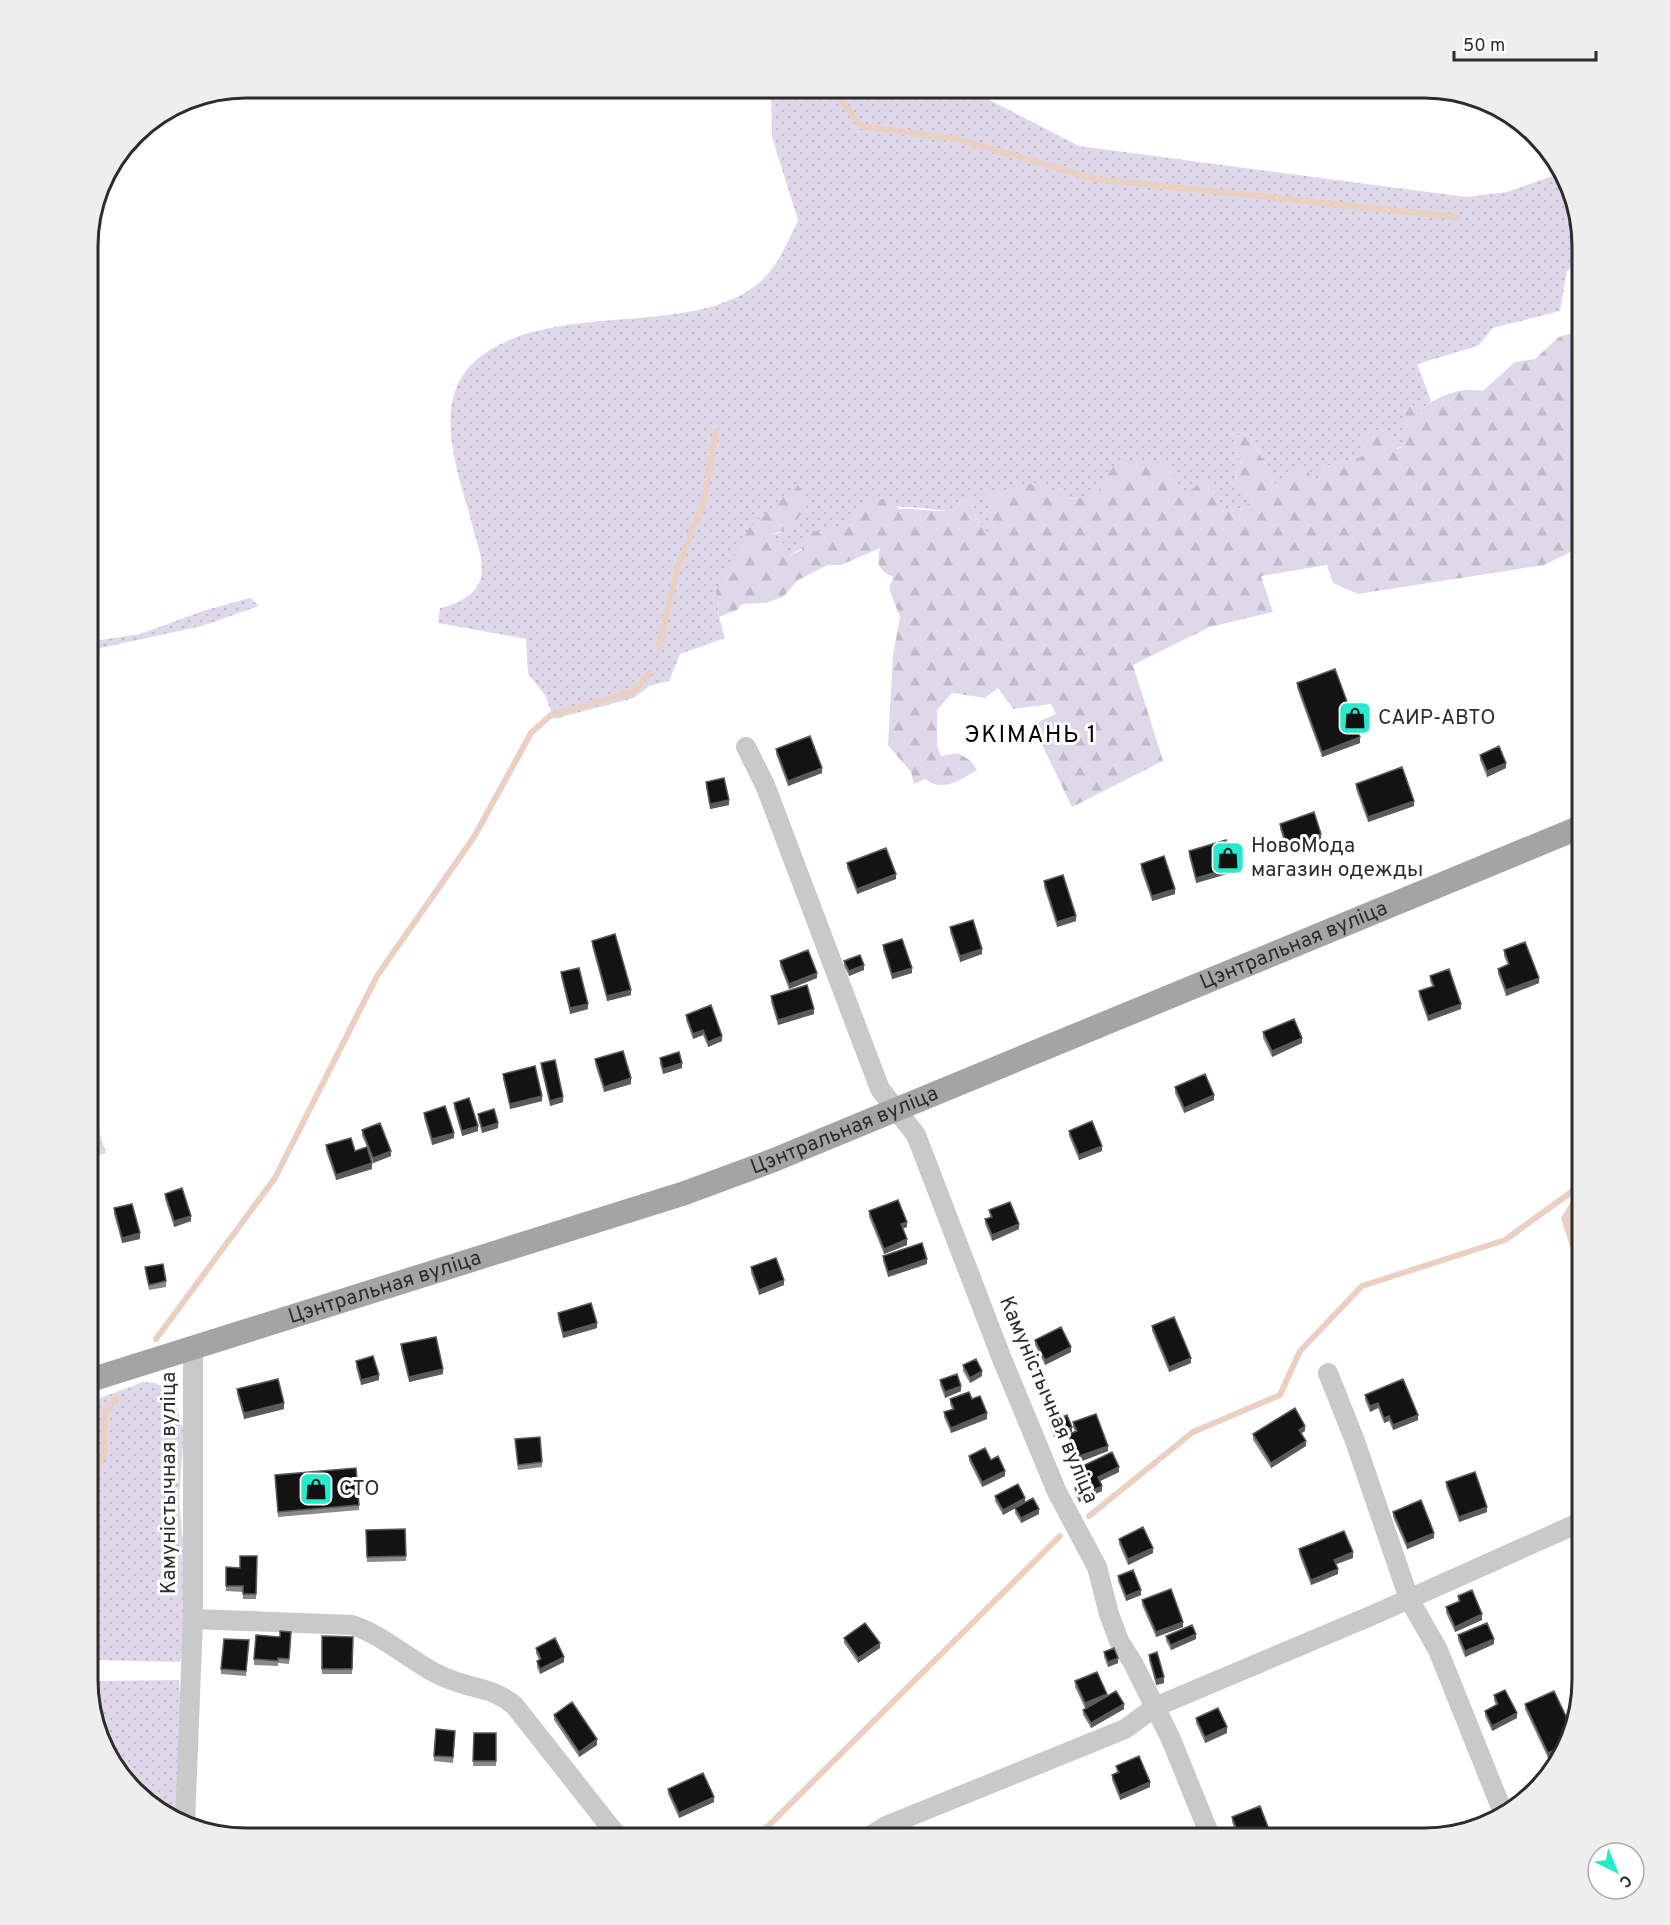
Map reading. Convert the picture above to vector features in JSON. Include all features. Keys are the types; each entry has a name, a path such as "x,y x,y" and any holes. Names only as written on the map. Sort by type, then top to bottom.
{"main road":[{"name":"Цэнтральная вуліца","path":"97,1379 685,1193 897,1110 1572,831"}],"street":[{"name":"Камуністычная вуліца","path":"746,747 765,785 879,1089 916,1135 1048,1470 1097,1567 1112,1623 1155,1707 1207,1828"},
{"name":"Камуністычная вуліца","path":"185,1814 193,1619 193,1347"},
{"path":"1328,1373 1355,1441 1409,1599 1438,1650 1501,1806"},
{"path":"897,1828 1125,1729 1155,1707 1409,1599 1572,1526"},
{"name":"Камуністычная вуліца","path":"193,1619 352,1625 371,1631 426,1669 455,1682 503,1696 514,1705 611,1828"}],"green space":[{"path":"771,97 985,98 1079,146 1466,197 1507,192 1555,175 1565,198 1571,226 1572,267 1567,271 1560,311 1493,328 1478,346 1417,364 1431,401 1419,412 1405,446 1323,467 1317,484 1275,484 1251,437 1241,434 1235,437 1234,447 1242,465 1235,472 1237,481 1253,500 1243,508 1227,511 1186,494 1102,488 1086,499 1058,497 1040,482 987,495 993,529 986,532 978,521 970,499 960,502 954,510 945,511 869,502 859,516 790,555 769,540 769,535 779,533 797,484 716,591 719,617 725,638 680,654 669,681 649,686 634,698 554,719 545,695 528,674 526,639 438,623 440,608 453,604 470,594 478,584 482,571 480,552 461,486 452,441 453,397 462,377 476,360 507,341 543,330 581,323 661,316 699,310 733,299 761,281 778,260 798,220 772,137"},
{"path":"1572,333 1572,551 1544,565 1358,594 1333,583 1327,565 1261,576 1273,612 1210,627 1133,665 1163,761 1072,807 1035,730 1038,722 1056,714 1051,704 1013,709 998,688 985,698 952,693 937,710 937,746 941,756 958,753 971,761 977,770 951,784 938,785 925,779 914,784 911,772 888,745 893,655 900,617 889,589 893,577 879,566 880,548 841,565 828,565 798,580 783,597 765,603 742,604 737,610 719,617 716,591 749,528 797,484 810,502 793,523 769,535 769,540 783,543 790,555 802,550 802,541 812,531 821,531 845,524 869,501 889,498 899,509 940,511 954,510 960,502 970,499 978,521 986,532 993,528 986,494 1040,482 1063,496 1085,497 1102,488 1103,477 1120,460 1164,463 1186,494 1204,480 1227,511 1243,508 1253,500 1237,481 1235,471 1242,464 1234,447 1235,437 1241,434 1251,437 1275,484 1289,471 1306,469 1317,484 1323,467 1364,456 1363,441 1376,430 1393,434 1397,449 1405,446 1404,411 1412,404 1419,411 1434,401 1457,391 1483,391 1515,362 1535,359 1559,337"},
{"path":"250,598 259,606 202,626 98,649 98,640 140,634 203,611"},
{"path":"97,1126 106,1153 97,1156"},
{"path":"143,1382 155,1383 166,1389 175,1400 184,1431 179,1499 185,1563 185,1651 180,1662 97,1660 97,1399"},
{"path":"179,1680 182,1720 178,1811 148,1791 128,1770 117,1754 100,1709 97,1681"}],"shaded area":[{"path":"1572,1200 1572,1253 1561,1218"}],"building":[{"path":"1335,669 1360,737 1322,752 1297,683"},
{"path":"810,736 822,768 788,781 776,749"},
{"path":"1499,746 1506,763 1487,771 1480,755"},
{"path":"1402,767 1414,801 1368,817 1356,784"},
{"path":"724,778 729,800 710,804 706,782"},
{"path":"1314,812 1321,834 1287,846 1280,824"},
{"path":"1226,840 1234,867 1196,878 1189,851"},
{"path":"886,848 896,874 857,889 847,863"},
{"path":"1164,856 1175,889 1152,896 1141,864"},
{"path":"1063,875 1076,916 1057,922 1044,881"},
{"path":"973,920 982,949 960,956 950,927"},
{"path":"615,934 631,990 607,996 592,941"},
{"path":"902,939 912,968 892,974 883,945"},
{"path":"1525,942 1539,978 1506,990 1498,969 1509,964 1504,950"},
{"path":"808,950 817,973 789,984 780,961"},
{"path":"860,955 864,965 849,971 844,961"},
{"path":"579,968 588,1004 570,1008 561,972"},
{"path":"1449,969 1461,1004 1428,1016 1419,991 1434,986 1430,976"},
{"path":"807,985 814,1009 778,1020 771,996"},
{"path":"711,1005 722,1036 708,1042 703,1030 693,1034 686,1015"},
{"path":"1294,1019 1302,1038 1272,1051 1263,1032"},
{"path":"623,1051 631,1078 604,1087 595,1059"},
{"path":"679,1052 682,1063 663,1069 660,1058"},
{"path":"555,1060 563,1097 550,1101 541,1063"},
{"path":"535,1066 542,1096 510,1104 503,1074"},
{"path":"1205,1074 1214,1095 1184,1108 1175,1087"},
{"path":"469,1098 478,1126 462,1131 454,1103"},
{"path":"445,1106 454,1133 432,1139 424,1113"},
{"path":"494,1109 498,1123 482,1128 478,1114"},
{"path":"1092,1121 1102,1146 1079,1155 1069,1131"},
{"path":"380,1123 391,1151 373,1158 362,1130"},
{"path":"351,1138 355,1151 367,1147 372,1163 336,1175 326,1145"},
{"path":"182,1188 191,1216 174,1221 165,1194"},
{"path":"898,1200 907,1222 901,1224 907,1239 884,1249 869,1211"},
{"path":"1010,1202 1019,1224 992,1235 985,1219 992,1217 989,1210"},
{"path":"132,1204 140,1233 122,1238 114,1208"},
{"path":"922,1243 927,1259 888,1272 883,1256"},
{"path":"776,1258 784,1280 759,1290 751,1267"},
{"path":"163,1264 166,1281 149,1285 145,1267"},
{"path":"591,1303 597,1323 563,1333 558,1313"},
{"path":"1174,1317 1191,1358 1169,1367 1152,1326"},
{"path":"1061,1327 1071,1347 1045,1360 1035,1340"},
{"path":"436,1337 443,1369 409,1377 401,1344"},
{"path":"373,1356 379,1375 361,1380 356,1361"},
{"path":"976,1359 982,1371 970,1378 963,1365"},
{"path":"957,1374 961,1386 945,1392 940,1380"},
{"path":"278,1379 284,1403 244,1413 237,1389"},
{"path":"1403,1379 1418,1415 1393,1425 1389,1416 1384,1418 1378,1403 1370,1406 1365,1395"},
{"path":"969,1392 972,1399 980,1396 987,1413 951,1428 944,1412 954,1409 950,1399"},
{"path":"1295,1408 1305,1426 1299,1430 1306,1441 1271,1463 1253,1434"},
{"path":"1096,1414 1108,1446 1077,1457 1069,1434 1077,1431 1073,1422"},
{"path":"1067,1415 1072,1427 1055,1434 1050,1422"},
{"path":"540,1437 542,1462 518,1465 515,1439"},
{"path":"985,1448 991,1460 998,1456 1005,1471 982,1482 969,1456"},
{"path":"1112,1452 1119,1467 1098,1477 1102,1486 1079,1497 1075,1488 1079,1486 1072,1471"},
{"name":"СТО","path":"356,1468 359,1505 278,1512 275,1475"},
{"path":"1475,1472 1487,1507 1459,1517 1446,1482"},
{"path":"1018,1484 1025,1498 1003,1510 995,1496"},
{"path":"1033,1498 1039,1509 1021,1518 1015,1508"},
{"path":"1421,1500 1434,1533 1407,1544 1393,1512"},
{"path":"1143,1527 1153,1548 1128,1559 1119,1539"},
{"path":"405,1529 406,1556 367,1557 366,1530"},
{"path":"1344,1531 1353,1552 1334,1560 1338,1569 1311,1580 1299,1549"},
{"path":"240,1556 257,1556 256,1594 243,1594 243,1586 226,1586 226,1567 240,1568"},
{"path":"1133,1570 1141,1590 1126,1596 1118,1576"},
{"path":"1171,1589 1183,1622 1156,1632 1142,1600"},
{"path":"1472,1590 1482,1614 1455,1627 1446,1607 1460,1601 1458,1596"},
{"path":"865,1623 880,1643 858,1658 844,1638"},
{"path":"1487,1623 1494,1639 1465,1651 1458,1635"},
{"path":"1192,1625 1196,1634 1171,1645 1166,1636"},
{"path":"280,1631 291,1632 289,1659 278,1658 278,1661 254,1659 256,1635 280,1637"},
{"path":"322,1636 353,1637 352,1669 322,1669"},
{"path":"555,1638 564,1657 540,1669 537,1661 541,1659 536,1648"},
{"path":"224,1639 249,1640 246,1671 221,1669"},
{"path":"1114,1648 1118,1658 1108,1662 1104,1652"},
{"path":"1157,1652 1164,1677 1156,1680 1149,1655"},
{"path":"1097,1672 1107,1694 1085,1703 1075,1681"},
{"path":"1505,1690 1517,1713 1492,1726 1485,1711 1498,1704 1494,1695"},
{"path":"1116,1691 1124,1704 1091,1723 1083,1710"},
{"path":"1554,1691 1567,1718 1554,1750 1548,1753 1525,1704"},
{"path":"572,1702 597,1739 579,1752 554,1715"},
{"path":"1218,1708 1227,1727 1205,1737 1196,1718"},
{"path":"436,1729 455,1731 453,1757 434,1756"},
{"path":"474,1733 496,1733 496,1761 473,1761"},
{"path":"1139,1756 1150,1782 1120,1795 1112,1775 1119,1772 1116,1766"},
{"path":"703,1773 714,1797 679,1813 668,1789"},
{"path":"1260,1806 1268,1827 1236,1828 1232,1817"}],"waterway":[{"path":"839,97 861,126 957,139 1095,179 1457,217"},
{"path":"659,647 677,569 704,500 716,431"},
{"path":"156,1339 275,1178 377,976 474,837 531,733 551,715 633,692 650,672"},
{"path":"1089,1516 1193,1432 1280,1395 1300,1351 1362,1286 1505,1240 1572,1192"},
{"path":"97,1469 104,1454 104,1415 116,1398"},
{"path":"766,1828 1060,1536"}],"place":[{"name":"САИР-АВТО","path":"1355,718"},
{"name":"НовоМода магазин одежды","path":"1228,858"},
{"name":"СТО","path":"316,1489"}],"district":[{"name":"ЭКІМАНЬ 1","path":"1031,736"}]}
